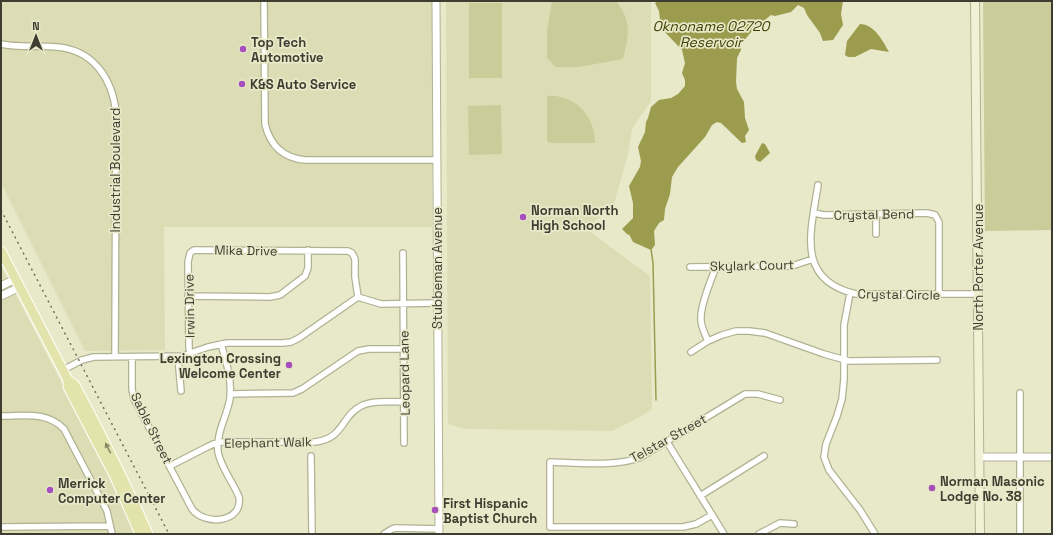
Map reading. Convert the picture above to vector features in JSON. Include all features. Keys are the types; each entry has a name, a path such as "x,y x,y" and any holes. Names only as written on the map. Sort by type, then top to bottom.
{"main road":[{"name":"North Porter Avenue","path":"975,1 980,534"},
{"path":"1,251 68,380 68,387 114,475 140,534"},
{"path":"68,380 75,385 120,472 148,534"}],"street":[{"path":"264,1 265,124 271,140 280,150 289,156 305,160 436,160"},
{"name":"Stubbeman Avenue","path":"436,1 438,531"},
{"name":"Industrial Boulevard","path":"1,44 18,47 58,47 74,50 98,67 112,89 115,100 116,117 115,356"},
{"name":"Crystal Circle","path":"818,185 810,239 813,259 820,273 836,287 850,293 861,295 978,294"},
{"name":"Crystal Bend","path":"814,213 927,213 935,215 939,222 939,294"},
{"path":"876,214 876,234"},
{"name":"Mika Drive","path":"188,258 191,252 197,249 345,250 352,254 355,259 355,276 358,297"},
{"path":"188,296 270,297 280,295 302,280 306,275 308,268 308,250"},
{"name":"Leopard Lane","path":"403,253 403,349 405,402 404,443"},
{"name":"Irwin Drive","path":"188,258 189,349 191,354"},
{"name":"Skylark Court","path":"690,267 792,266 813,259"},
{"path":"708,341 700,318 716,267"},
{"path":"1,286 18,283"},
{"path":"1,296 18,283"},
{"path":"850,293 844,325 842,399 826,444 824,457 829,470 860,510 875,534"},
{"path":"63,370 89,358 115,356 178,356 191,354 208,347 233,342 291,342 358,297 376,303 437,303"},
{"path":"691,352 708,341 736,331 756,332 772,336 849,361 937,360"},
{"name":"Sable Street","path":"132,357 132,388 134,399 192,509 197,515 208,519 228,518 237,510 239,500 219,457 218,442 220,430 228,407 230,394 227,366 221,344"},
{"path":"230,394 293,394 358,351 369,349 403,349"},
{"path":"178,356 181,391"},
{"path":"1020,393 1020,534"},
{"name":"Telstar Street","path":"712,515 696,524 683,527 550,527 550,462 626,462 642,457 745,394 758,394 780,400"},
{"name":"Elephant Walk","path":"170,466 218,442 315,442 325,440 337,434 353,412 362,406 373,403 405,402"},
{"path":"1,416 40,416 60,424 66,432 107,511 112,534"},
{"path":"667,442 724,534"},
{"path":"311,456 312,534"},
{"path":"700,496 764,456"},
{"path":"979,457 1052,457"},
{"path":"759,534 780,523 794,524"},
{"path":"1,527 110,526"},
{"path":"384,534 396,528 438,531"}],"shaded area":[{"path":"1,1 432,1 432,227 164,227 165,350 85,351 1,183"},
{"name":"Norman North High School","path":"446,1 651,1 651,101 632,129 628,154 614,204 586,229 650,276 652,410 613,431 465,429 448,424"},
{"path":"552,1 616,1 625,15 628,28 627,43 623,59 579,67 556,67 547,58 547,31"},
{"path":"983,1 1052,1 1052,230 985,231"},
{"path":"469,3 502,3 502,78 469,78"},
{"path":"547,96 557,96 566,99 582,109 591,124 595,143 550,143 547,141"},
{"path":"501,105 502,154 469,155 468,106"},
{"path":"1,266 113,482 137,534 1,534"}],"water":[{"name":"Oknoname 02720 Reservoir","path":"658,1 843,1 841,14 843,25 833,40 823,41 820,33 807,15 804,8 798,5 791,12 775,16 771,15 753,30 741,44 741,50 737,58 736,82 737,89 744,102 745,118 749,130 745,136 746,142 742,143 721,123 717,122 712,125 705,137 678,167 672,177 664,220 659,223 654,231 655,245 651,250 633,242 629,234 628,235 622,229 633,218 633,203 629,186 640,167 641,161 638,147 645,132 646,122 651,107 659,100 671,98 678,94 685,86 685,80 682,73 685,63 682,50 661,28 659,11 655,3"},
{"path":"860,24 874,30 881,38 889,52 871,49 855,57 848,57 845,55 847,41"},
{"path":"762,143 765,144 770,153 760,162 756,160 755,156"}],"waterway":[{"path":"651,249 653,263 656,400"}],"railway":[{"path":"1,210 169,534"}],"place":[{"name":"Top Tech Automotive","path":"243,49"},
{"name":"K&S Auto Service","path":"242,84"},
{"name":"Norman North High School","path":"523,217"},
{"name":"Lexington Crossing Welcome Center","path":"289,365"},
{"name":"Norman Masonic Lodge No. 38","path":"932,488"},
{"name":"Merrick Computer Center","path":"50,490"},
{"name":"First Hispanic Baptist Church","path":"435,510"}]}
